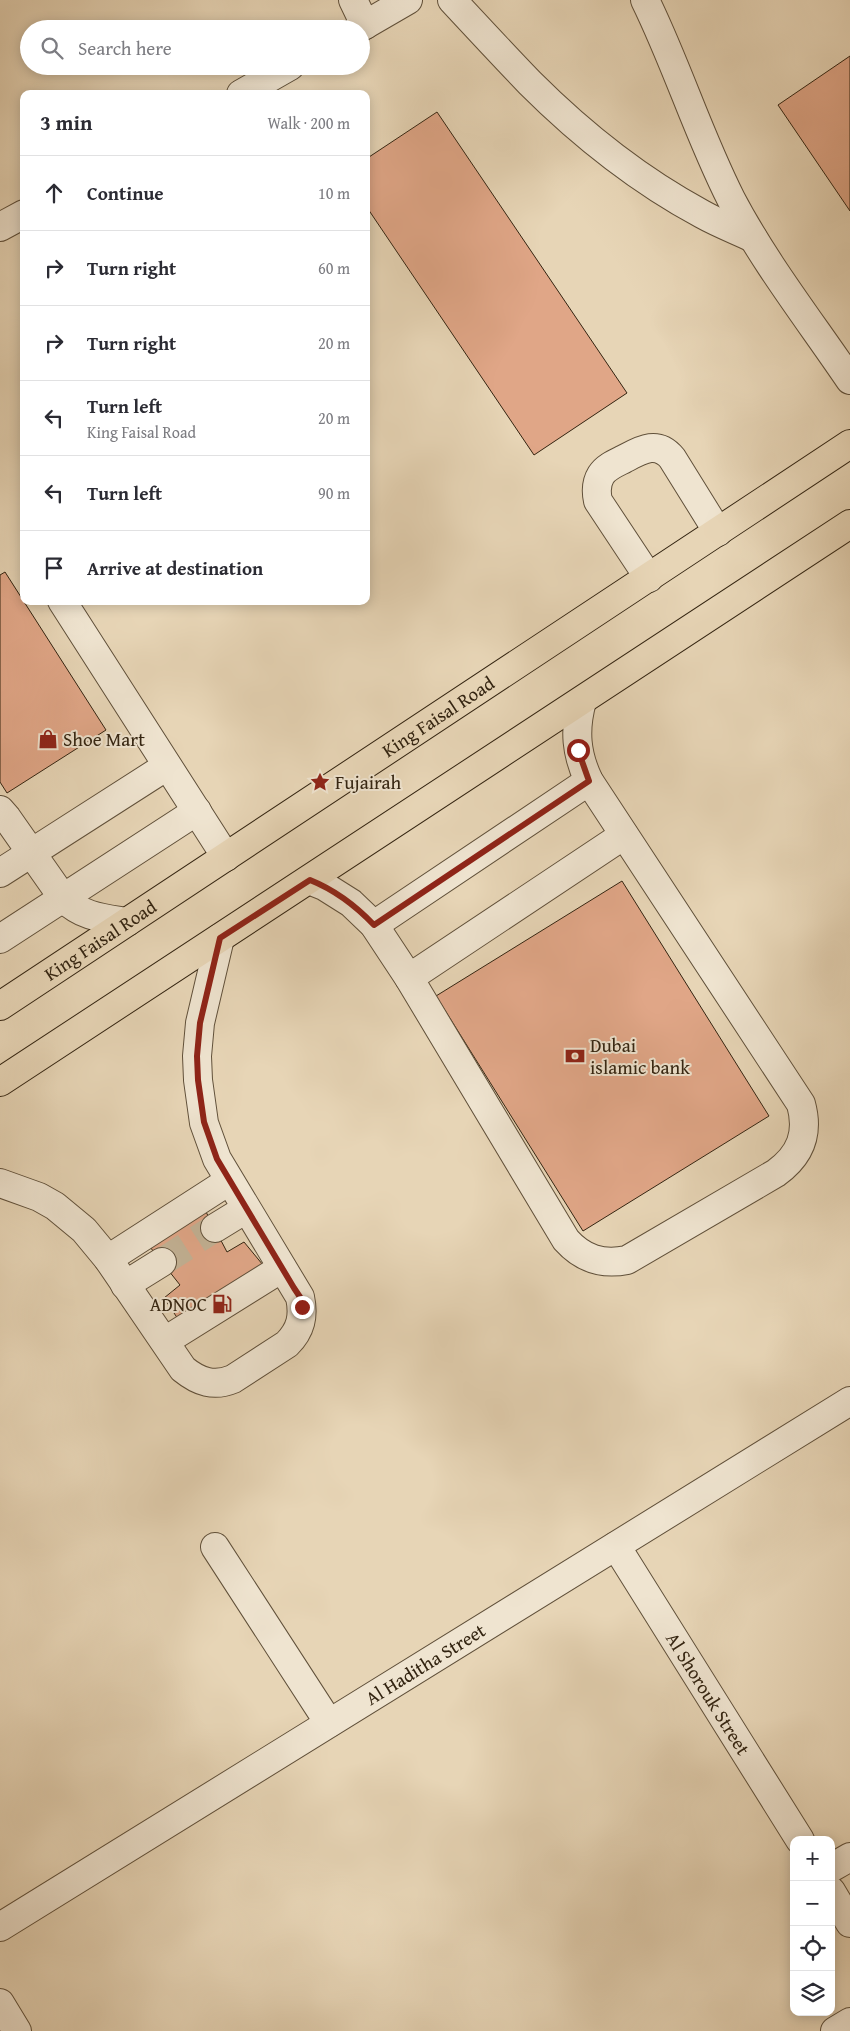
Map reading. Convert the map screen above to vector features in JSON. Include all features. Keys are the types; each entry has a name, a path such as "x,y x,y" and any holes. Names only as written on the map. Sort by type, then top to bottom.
{"main road":[{"name":"King Faisal Road","path":"0,1006 850,444"},
{"path":"0,1082 850,524"}],"street":[{"path":"353,0 360,20"},
{"path":"370,22 408,0"},
{"path":"452,0 531,84 570,120 612,154 656,186 702,214 753,238"},
{"path":"645,0 681,78 713,160 753,238 850,380"},
{"path":"248,90 274,75"},
{"path":"0,227 20,216"},
{"path":"649,578 598,501 596,488 608,467 647,448 662,449 672,458 718,532"},
{"path":"65,605 226,857"},
{"path":"310,880 324,886 351,903 374,925 409,978 566,1240 583,1255 604,1263 616,1263 632,1258 776,1173 796,1155 802,1143 805,1130 801,1104 589,781 578,750 577,717 582,701"},
{"path":"0,873 167,766"},
{"path":"374,925 589,781"},
{"path":"0,810 63,898 86,914 127,922"},
{"path":"0,939 197,811"},
{"path":"409,978 624,836"},
{"path":"0,1183 38,1197 55,1206 84,1230 126,1285 183,1369 192,1376 213,1383 224,1383 287,1344 299,1328 302,1318 300,1297 217,1159 209,1141 201,1104 197,1064 200,1023 220,938"},
{"path":"108,1260 229,1181"},
{"path":"215,1228 246,1209"},
{"path":"126,1285 162,1262"},
{"path":"165,1341 282,1268"},
{"name":"Al Haditha Street","path":"0,1927 850,1401"},
{"name":"Al Shorouk Street","path":"616,1546 797,1836"},
{"path":"215,1547 329,1723"},
{"path":"835,1865 850,1856"},
{"path":"835,1898 850,1923"},
{"path":"0,2003 17,2031"},
{"path":"835,2031 850,2022"}],"building":[{"path":"850,56 850,211 778,105"},
{"path":"437,112 627,393 534,455 370,212 370,156"},
{"path":"5,572 20,595 20,605 26,605 106,730 7,793 0,782 0,575"},
{"path":"622,881 769,1116 583,1231 436,996"},
{"path":"205,1210 227,1252 244,1242 263,1265 180,1322 164,1298 180,1285 150,1247"}],"tunnel":[{"path":"162,1262 215,1228"}],"place":[{"name":"Shoe Mart","path":"48,739"},
{"name":"Fujairah","path":"320,782"},
{"name":"Dubai islamic bank","path":"575,1056"},
{"name":"ADNOC","path":"222,1304"}],"route":[{"path":"302,1307 300,1297 217,1159 209,1141 204,1122 198,1080 197,1056 200,1023 206,991 220,938 310,880 324,886 351,903 374,925 589,781 582,766 578,750"}]}
